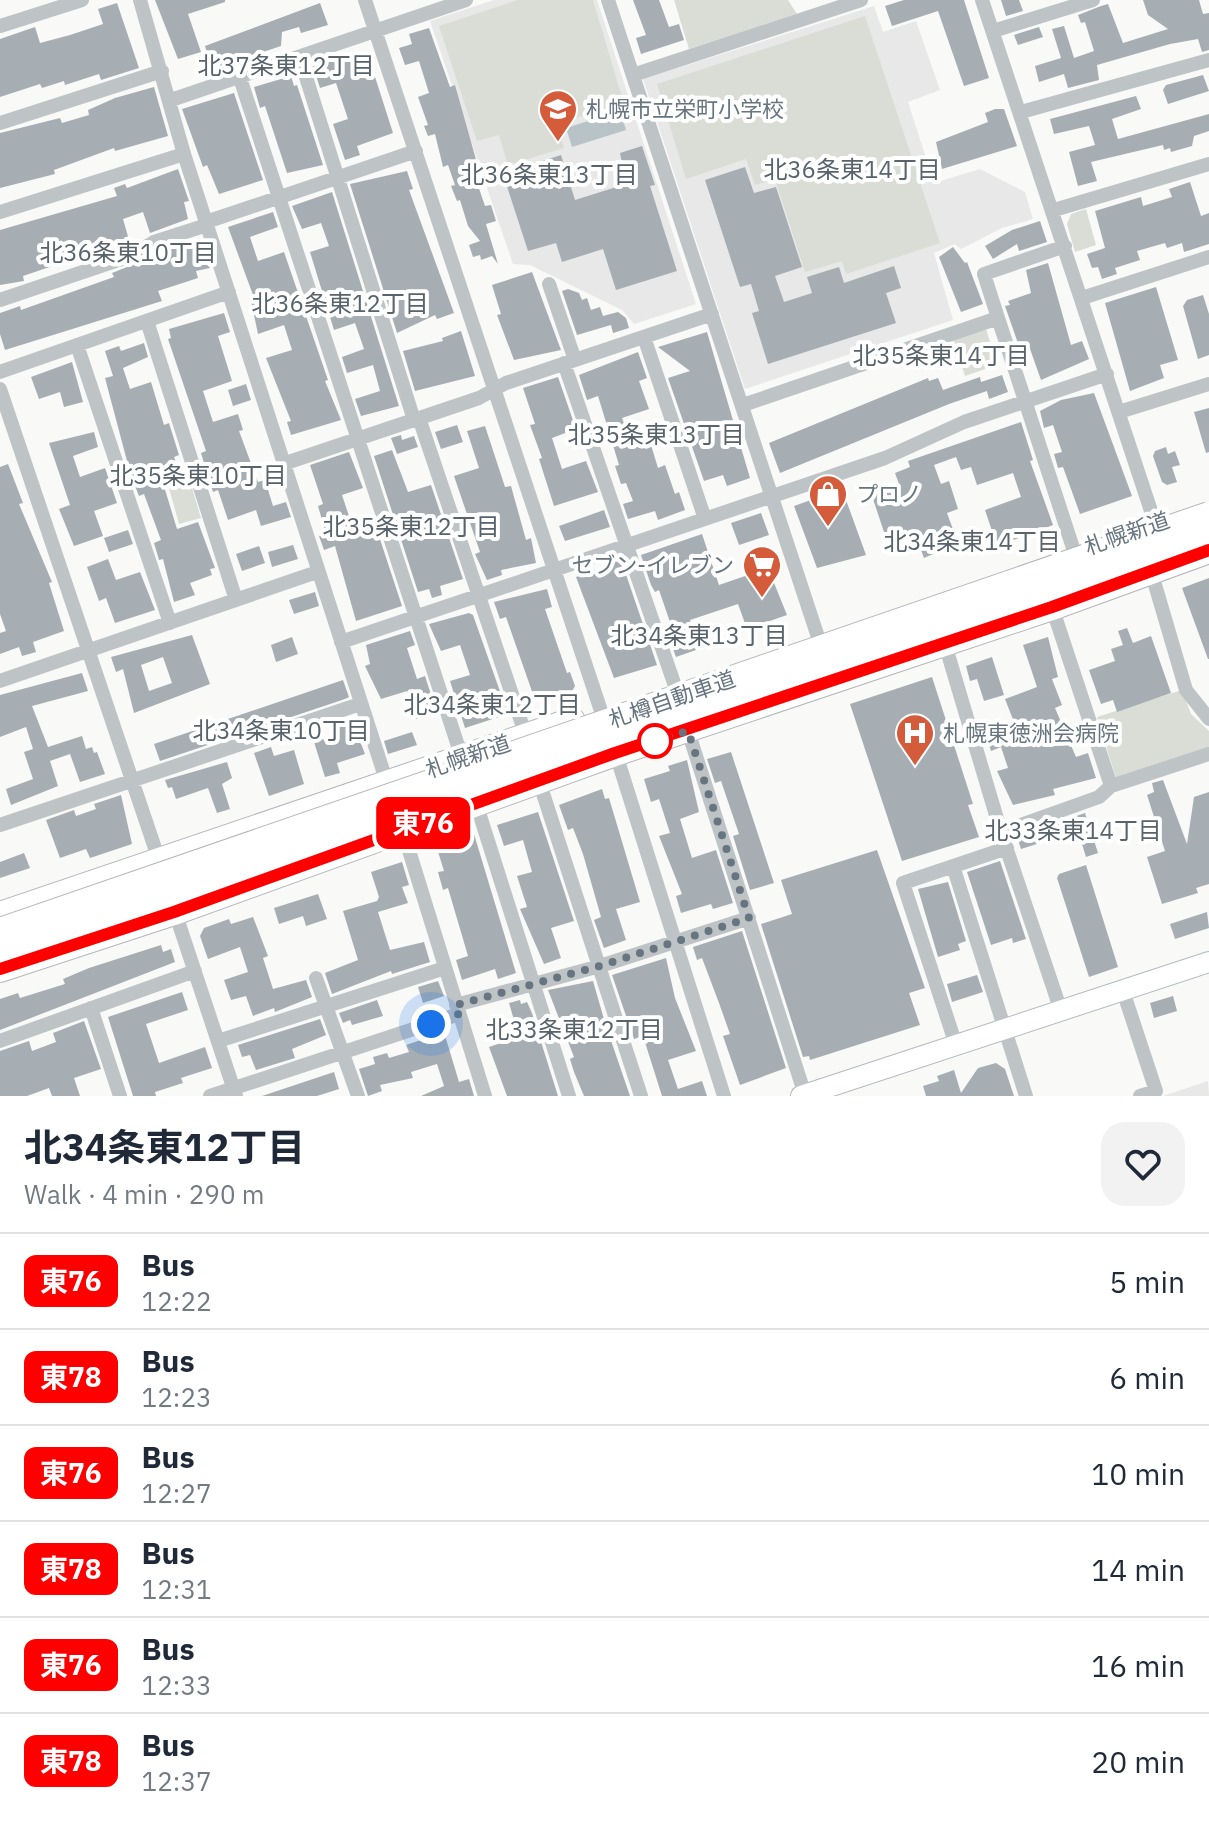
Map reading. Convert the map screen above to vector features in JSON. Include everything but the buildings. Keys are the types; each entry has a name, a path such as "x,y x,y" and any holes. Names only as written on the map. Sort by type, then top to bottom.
{"highway":[{"name":"札幌新道","path":"0,915 1209,505"},
{"name":"札樽自動車道","path":"0,931 1209,515"},
{"name":"札樽自動車道","path":"0,951 1209,535"},
{"name":"札幌新道","path":"0,969 174,912 615,753 945,644 1209,550"}],"street":[{"path":"0,26 82,0"},
{"path":"140,0 184,154 387,783"},
{"path":"365,0 615,753 724,1096"},
{"path":"171,100 375,32 448,3 466,0"},
{"path":"608,0 818,637"},
{"path":"633,75 861,0"},
{"path":"982,0 1054,210 1155,523"},
{"path":"993,31 1093,0"},
{"path":"300,58 417,419 526,736"},
{"path":"1021,112 1209,60"},
{"path":"0,123 162,71"},
{"path":"240,78 462,758"},
{"path":"0,300 133,255 154,242 279,197 416,151"},
{"path":"0,212 184,154"},
{"path":"1054,210 1209,164"},
{"path":"1065,246 984,274 1074,551"},
{"path":"1082,298 1209,257"},
{"path":"549,284 626,546 675,686"},
{"path":"0,372 229,292"},
{"path":"283,464 417,419 570,361 712,314"},
{"path":"743,405 998,318"},
{"path":"147,321 236,600"},
{"path":"644,337 705,519"},
{"path":"77,345 170,623"},
{"path":"341,642 885,458 964,422 1107,374"},
{"path":"1119,412 1209,384"},
{"path":"0,389 235,1092"},
{"path":"1151,571 1186,690 1204,704 1209,719"},
{"path":"0,681 317,572"},
{"path":"1052,607 1111,786"},
{"path":"945,644 1001,832 1061,1011"},
{"path":"0,825 360,704"},
{"path":"688,731 803,1095 1209,962"},
{"path":"1001,832 1099,797 1111,786 1209,754"},
{"path":"539,781 641,1096"},
{"path":"476,803 569,1096"},
{"path":"403,831 485,1096"},
{"path":"956,1045 903,883 1007,848"},
{"path":"953,866 1026,1096"},
{"path":"210,1096 235,1092 345,1054 533,982 600,966 749,918"},
{"path":"218,1041 445,968"},
{"path":"0,1041 195,971"},
{"path":"316,978 358,1096"},
{"path":"1123,991 1156,1091 1140,1096"},
{"path":"91,1008 120,1096"}],"shaded area":[{"name":"札幌市立栄町小学校","path":"494,0 597,0 696,304 634,324 622,310 530,265 513,264 430,21"},
{"path":"518,0 593,0 624,104 557,123 564,148 508,165 499,135 477,141 439,26"},
{"path":"674,0 788,0 797,14 689,49"},
{"path":"874,6 883,32 916,21 940,90 908,102 934,183 980,169 1025,192 1033,219 1002,228 961,249 955,244 934,253 953,320 745,389 643,79"},
{"path":"865,16 940,243 846,274 842,261 805,272 775,179 755,185 746,159 686,179 657,84"},
{"path":"620,111 626,130 572,147 566,128"},
{"path":"1086,209 1096,245 1075,252 1067,224 1071,214"},
{"path":"986,329 997,365 965,376 953,339"},
{"path":"190,481 201,518 179,524 169,488"},
{"path":"1182,690 1191,714 1209,731 1209,751 1117,781 1097,717"},
{"path":"1208,1081 1209,1096 1163,1096"}],"bus line":[{"name":"東76","path":"0,969 174,912 615,753 1052,607 1209,550"}],"place":[{"name":"札幌市立栄町小学校","path":"558,143"},
{"name":"プロノ","path":"828,528"},
{"name":"セブン-イレブン","path":"762,599"},
{"name":"札幌東徳洲会病院","path":"915,767"}],"district":[{"name":"北37条東12丁目","path":"286,66"},
{"name":"北36条東14丁目","path":"852,170"},
{"name":"北36条東13丁目","path":"549,175"},
{"name":"北36条東10丁目","path":"128,253"},
{"name":"北36条東12丁目","path":"340,304"},
{"name":"北35条東14丁目","path":"941,356"},
{"name":"北35条東13丁目","path":"656,435"},
{"name":"北35条東10丁目","path":"198,476"},
{"name":"北35条東12丁目","path":"411,527"},
{"name":"北34条東14丁目","path":"972,542"},
{"name":"北34条東13丁目","path":"699,636"},
{"name":"北34条東12丁目","path":"492,705"},
{"name":"北34条東10丁目","path":"281,731"},
{"name":"北33条東14丁目","path":"1073,831"},
{"name":"北33条東12丁目","path":"574,1030"}],"route":[{"path":"431,1024 459,1014 456,1005 600,966 749,918 688,731 655,741"}]}
